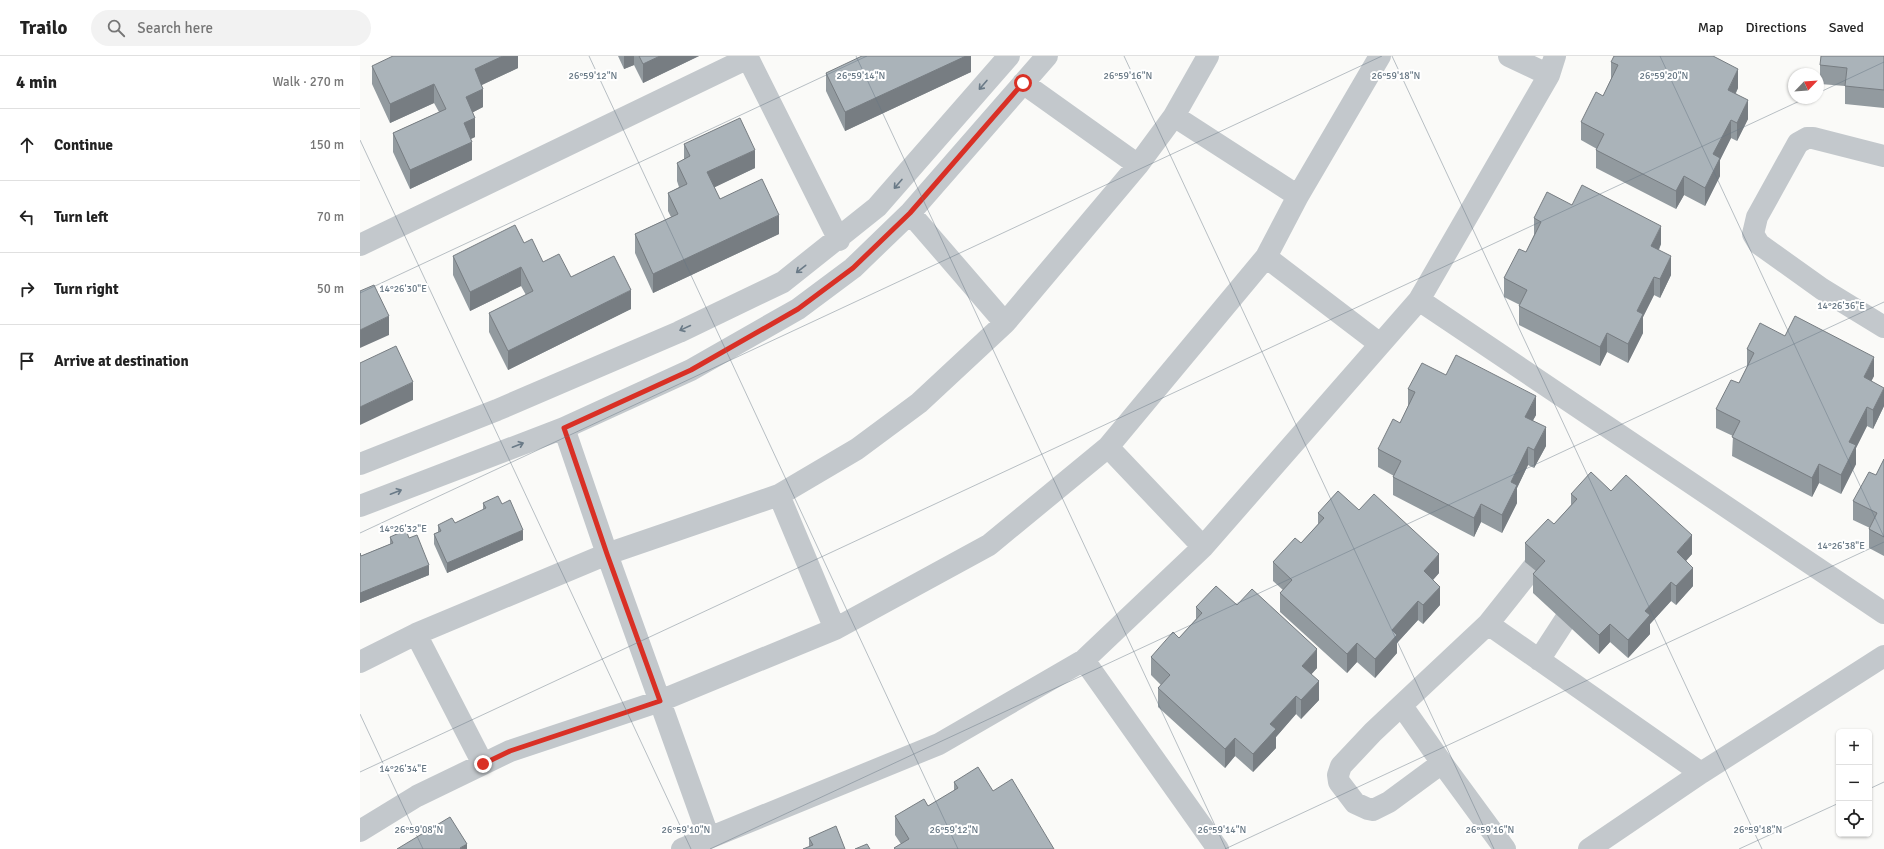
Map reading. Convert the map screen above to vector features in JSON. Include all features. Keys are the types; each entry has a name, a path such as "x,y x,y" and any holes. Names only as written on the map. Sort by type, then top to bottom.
{"street":[{"path":"360,464 497,410 679,332 783,282 839,240 877,208 1009,56"},
{"path":"360,506 564,428 691,370 798,309 853,268 910,213 1047,56"},
{"path":"360,662 416,634 607,554 779,495 857,449 919,403 1005,323 1138,166 1174,116 1208,56"},
{"path":"360,831 418,796 510,751 660,701 836,629 989,545 1108,447 1266,257 1298,196 1380,56"},
{"path":"682,849 939,744 1084,660 1203,547 1419,300 1552,65 1509,56"},
{"path":"360,245 747,57 839,240"},
{"path":"1023,83 1138,166"},
{"path":"1174,116 1298,196"},
{"path":"1884,156 1813,138 1807,138 1798,143 1757,217 1753,234 1759,244 1822,289 1884,327"},
{"path":"910,213 1005,323"},
{"path":"1266,257 1380,344"},
{"path":"1419,300 1884,613"},
{"path":"564,428 607,554 709,838"},
{"path":"1108,447 1203,547"},
{"path":"779,495 836,629"},
{"path":"1442,763 1389,802 1374,810 1355,803 1339,782 1338,775 1342,766 1488,624 1538,561 1552,556 1563,560 1576,571 1582,580 1583,589 1579,599 1540,660"},
{"path":"1488,624 1701,773"},
{"path":"416,634 483,764"},
{"path":"1589,849 1701,773 1884,656"},
{"path":"1084,660 1218,849"},
{"path":"1402,706 1505,849"}],"building":[{"path":"393,56 503,56 475,69 483,89 466,97 475,118 464,123 472,142 410,170 393,133 446,109 434,84 390,104 372,66"},
{"path":"639,56 660,56 643,64"},
{"path":"862,56 966,56 845,112 826,73"},
{"path":"1614,56 1713,56 1738,69 1728,90 1748,100 1737,123 1731,120 1713,154 1720,158 1705,188 1684,176 1676,191 1596,150 1604,134 1581,122 1596,92 1603,96 1618,65 1611,62"},
{"path":"1821,56 1884,56 1884,90 1845,86 1847,68 1820,65"},
{"path":"740,118 755,150 707,172 720,199 762,179 779,215 653,274 635,234 678,214 668,193 687,184 677,163 690,156 684,144"},
{"path":"1582,185 1661,226 1651,246 1671,256 1660,279 1654,277 1637,311 1643,314 1628,344 1607,333 1600,347 1519,306 1527,290 1504,278 1519,249 1526,252 1541,222 1534,218 1547,192 1572,205"},
{"path":"515,225 524,243 532,239 543,262 559,254 571,277 614,256 631,290 508,351 489,313 533,291 521,267 470,292 453,256"},
{"path":"374,285 389,316 360,330 360,291"},
{"path":"1795,316 1874,357 1864,377 1884,388 1873,410 1867,407 1849,442 1856,445 1841,475 1819,464 1812,478 1732,437 1740,421 1716,409 1731,380 1739,383 1754,353 1747,349 1760,323 1785,336"},
{"path":"396,346 413,382 360,407 360,363"},
{"path":"1456,355 1536,396 1525,417 1546,427 1534,450 1528,447 1511,482 1517,485 1502,515 1481,504 1474,518 1393,477 1401,461 1378,449 1393,419 1400,423 1415,392 1408,389 1422,363 1446,375"},
{"path":"1884,459 1884,537 1869,529 1877,513 1853,501 1869,472 1876,475"},
{"path":"1591,472 1611,491 1626,475 1692,535 1677,552 1693,568 1676,586 1671,582 1645,611 1650,615 1628,640 1610,624 1599,635 1533,574 1545,561 1525,543 1548,519 1554,524 1577,499 1571,494"},
{"path":"1338,491 1359,510 1374,494 1439,554 1424,571 1440,587 1423,605 1418,601 1392,630 1397,635 1375,659 1357,643 1347,654 1280,593 1292,580 1273,562 1295,538 1301,543 1324,518 1318,513"},
{"path":"498,496 502,504 510,500 523,530 447,563 434,534 441,531 438,525 452,518 455,523 486,508 483,503"},
{"path":"406,530 409,538 417,535 429,565 360,593 360,553 361,556 393,543 390,537"},
{"path":"1216,586 1237,605 1252,589 1317,649 1302,666 1319,681 1301,700 1296,696 1270,724 1276,729 1253,754 1235,738 1225,749 1158,688 1170,675 1151,657 1173,632 1179,638 1202,613 1196,607"},
{"path":"978,767 993,791 1012,779 1054,849 894,848 909,839 895,816 924,799 928,806 958,788 954,782"},
{"path":"450,817 467,844 460,848 461,849 397,849"},
{"path":"836,826 845,849 803,849 813,845 809,838"},
{"path":"867,844 870,849 855,849"}],"route":[{"path":"483,764 510,751 660,701 607,554 564,428 691,370 798,309 853,268 910,213 1023,83"}]}
